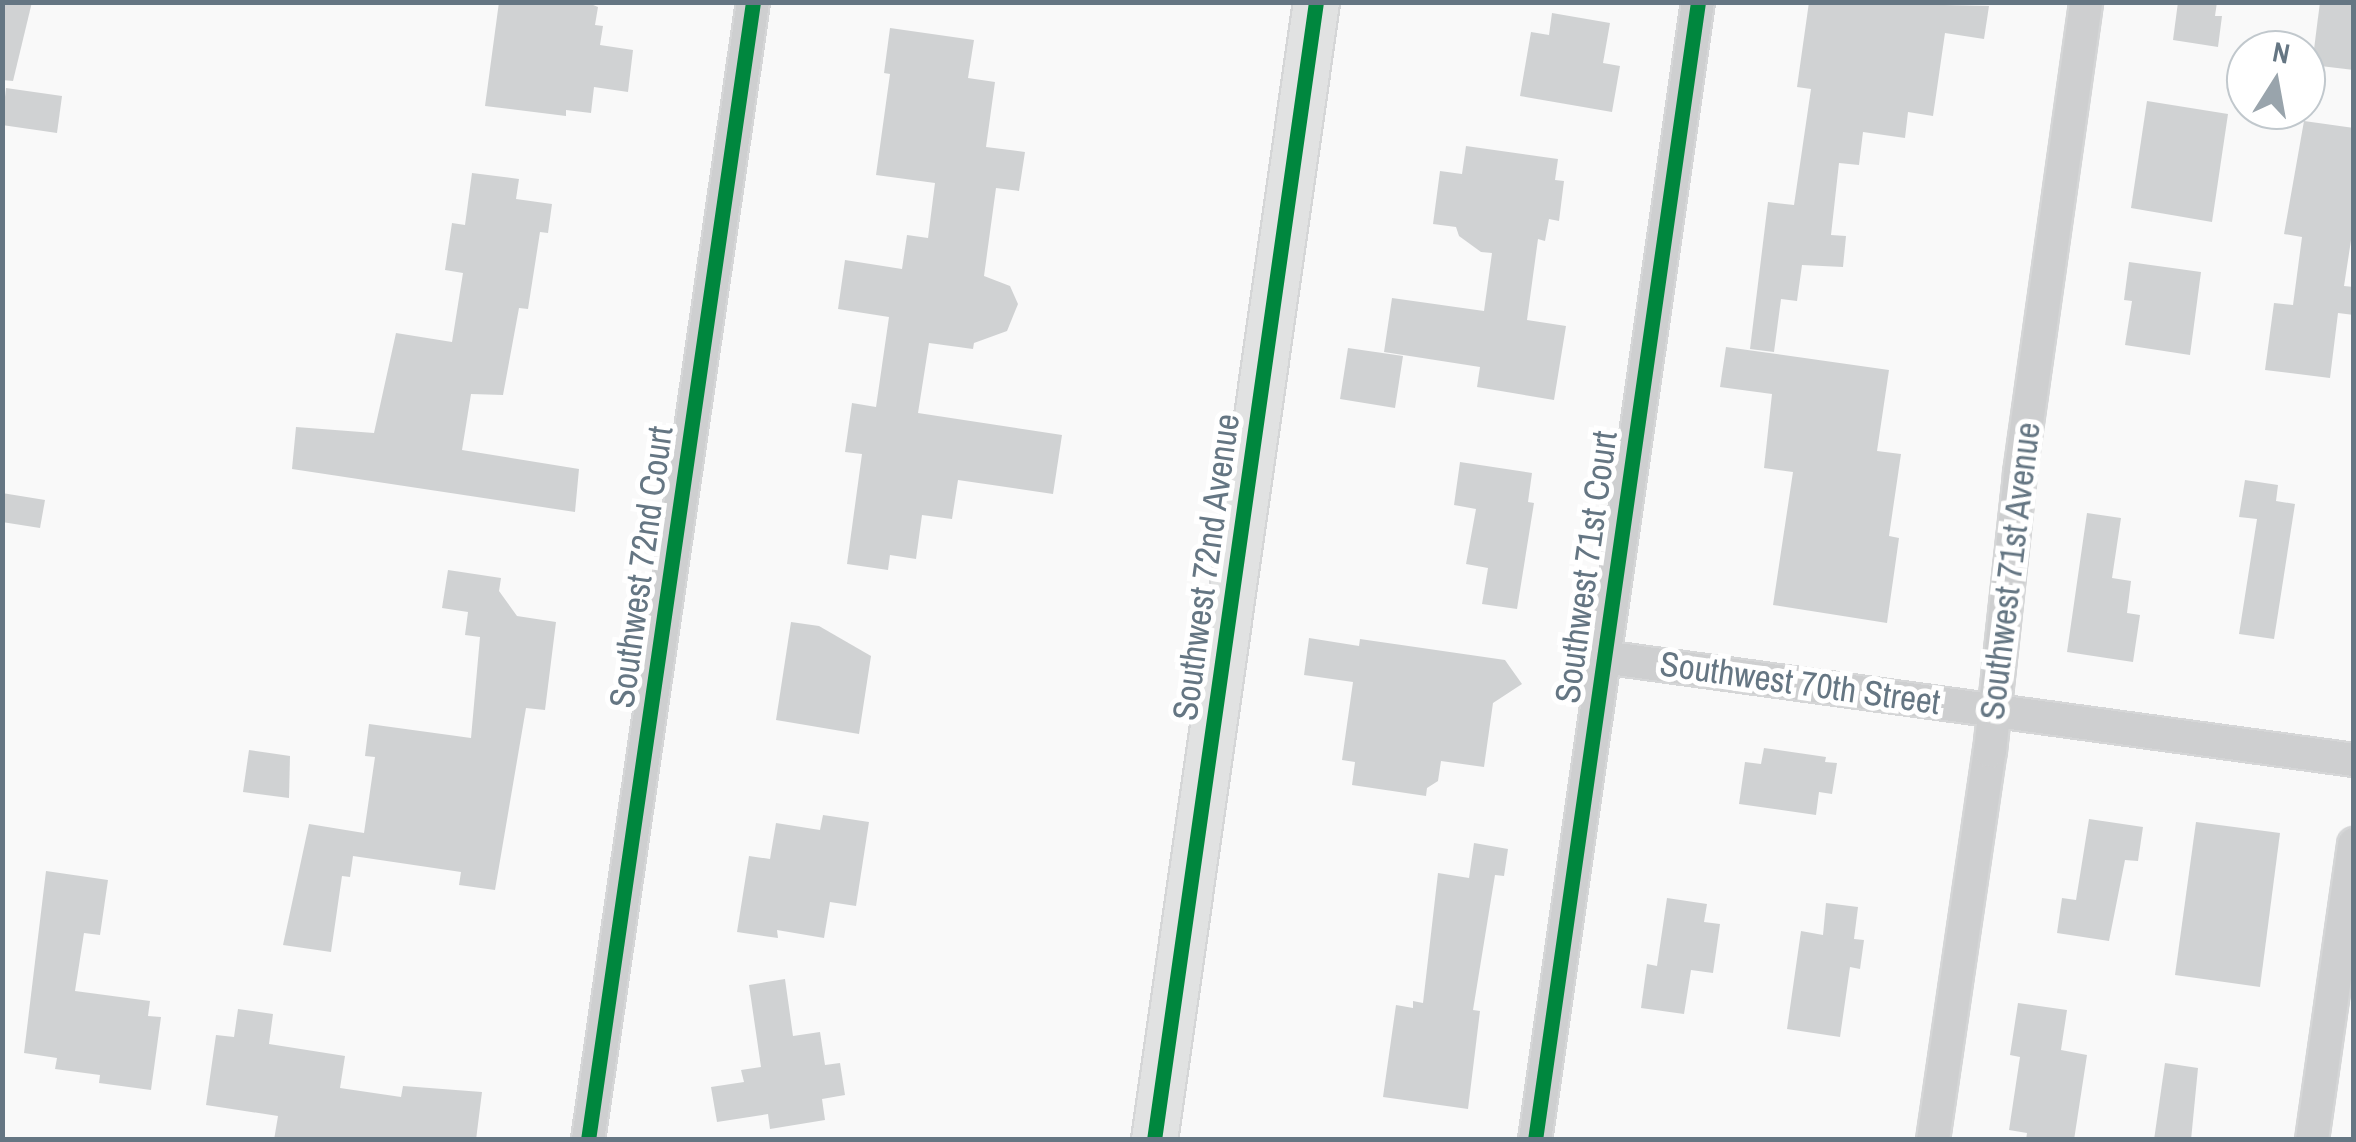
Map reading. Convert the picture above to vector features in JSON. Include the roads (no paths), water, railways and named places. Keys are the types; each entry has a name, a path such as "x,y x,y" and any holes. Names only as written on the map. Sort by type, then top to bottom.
{"street":[{"name":"Southwest 72nd Court","path":"588,1140 753,2"},
{"name":"Southwest 72nd Avenue","path":"1154,1140 1316,2"},
{"name":"Southwest 71st Court","path":"1535,1140 1698,2"},
{"name":"Southwest 71st Avenue","path":"1933,1140 1994,709 2020,473 2086,2"},
{"name":"Southwest 70th Street","path":"1603,657 2354,760"},
{"path":"2312,1140 2354,844"}]}
